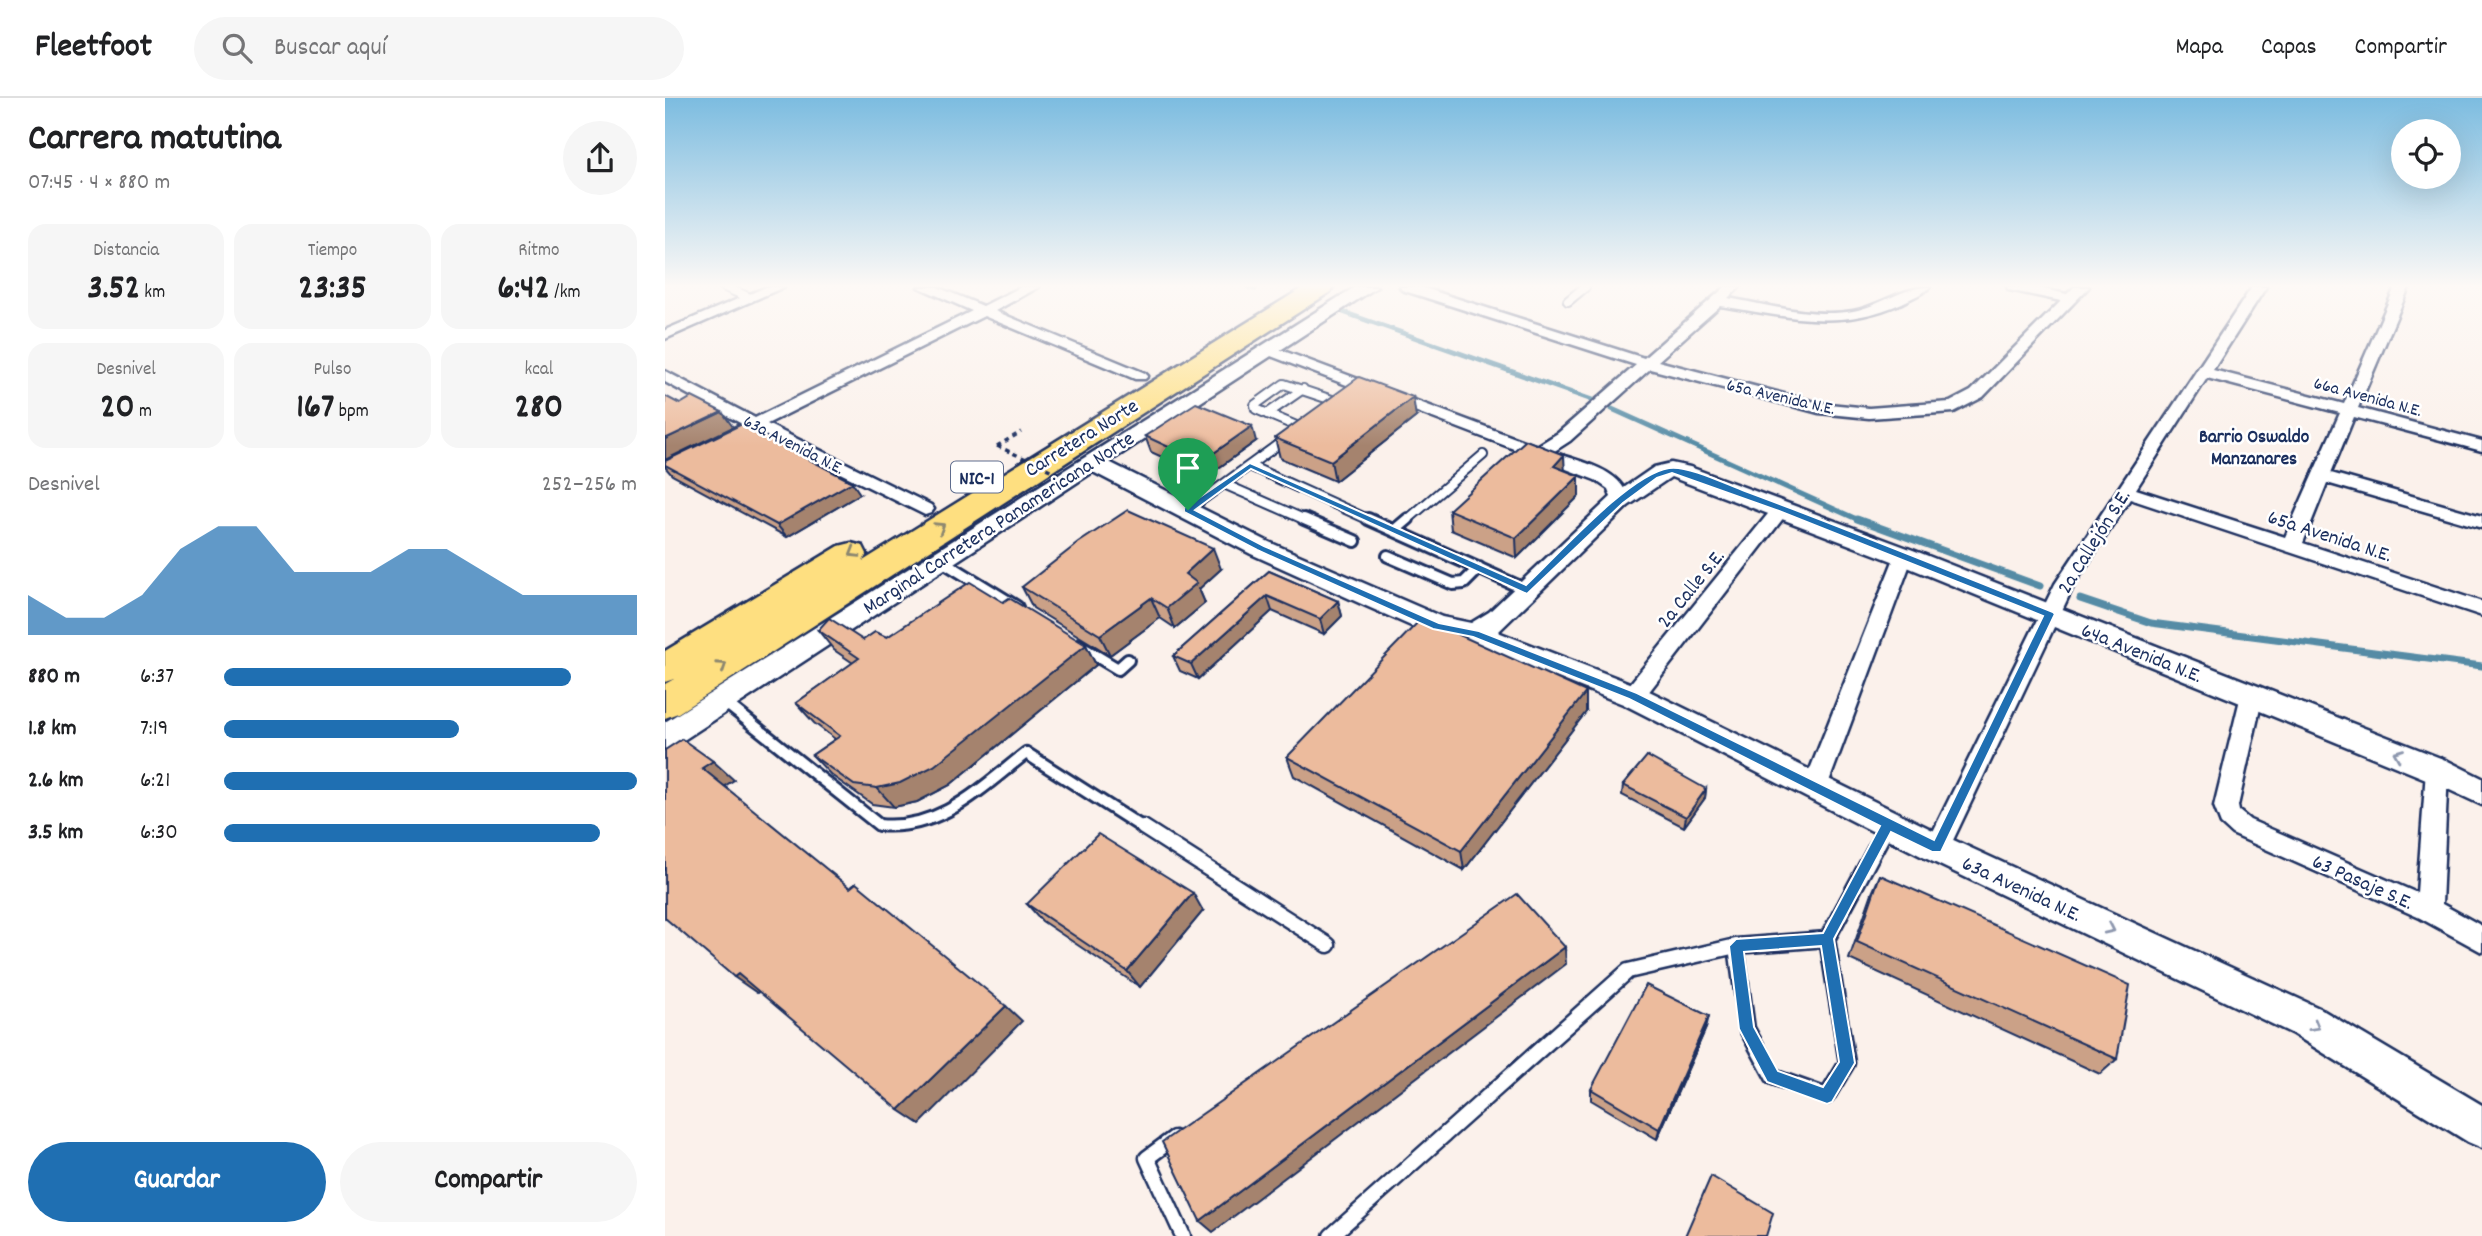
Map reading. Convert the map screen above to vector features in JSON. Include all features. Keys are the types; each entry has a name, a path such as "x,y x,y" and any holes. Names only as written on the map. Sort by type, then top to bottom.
{"highway":[{"name":"Carretera Norte","path":"665,668 1200,340"},
{"name":"Carretera Norte","path":"665,703 1236,340"},
{"path":"1113,417 1149,407 1235,362 1268,350"}],"street":[{"path":"710,447 925,340"},
{"path":"1056,340 1140,376"},
{"name":"Marginal Carretera Panamericana Norte","path":"665,737 939,559 1084,472 1284,340"},
{"name":"65a Avenida N.E.","path":"1574,340 1646,363 1819,408 1868,413 1954,407 1977,394 2031,340"},
{"path":"1539,451 1553,446 1594,412 1673,340"},
{"name":"2a Callejón S.E.","path":"1937,848 2057,600 2224,340"},
{"path":"2293,547 2380,340"},
{"path":"1268,350 1346,394 1539,451 1614,483 1619,491 1620,501 1498,619 1475,634"},
{"name":"66a Avenida N.E.","path":"2203,372 2482,446"},
{"name":"63a Avenida N.E.","path":"665,376 754,424 925,509"},
{"name":"64a Avenida N.E.","path":"1620,501 1654,476 1671,470 1690,474 1904,556 2057,600 2252,695 2437,770 2482,792"},
{"name":"63a Avenida N.E.","path":"1084,472 1188,510 1261,548 1437,626 1475,634 1633,696 1937,848 2306,1021 2482,1128"},
{"path":"2321,476 2482,522"},
{"name":"65a Avenida N.E.","path":"2125,491 2482,609"},
{"name":"2a Calle S.E.","path":"1633,696 1782,508"},
{"path":"1815,787 1904,556"},
{"name":"63 Pasaje S.E.","path":"2252,695 2226,806 2229,817 2241,827 2429,910 2482,940"},
{"path":"2429,910 2437,770"}],"lane":[{"path":"1300,428 1255,409 1255,405 1284,384 1346,394"},
{"path":"1267,414 1303,389"},
{"path":"1327,408 1346,394"},
{"path":"1188,510 1309,421"},
{"path":"1395,530 1483,455"},
{"path":"1250,466 1527,590"},
{"path":"1224,484 1355,541"},
{"path":"1388,555 1453,584 1464,583 1479,568"},
{"path":"939,559 1028,614"},
{"path":"1073,642 1118,669 1128,660"},
{"path":"722,700 879,825 893,828 925,824 941,816 1026,753 1328,945"},
{"path":"1736,946 1747,1029 1773,1077 1827,1096 1847,1063 1827,939 1888,824"},
{"path":"1331,1236 1628,971 1736,946 1827,939"},
{"path":"1183,1236 1147,1158 1192,1126"}],"path":[{"path":"1021,432 997,446 1084,472"}],"building":[{"path":"1359,377 1413,397 1331,461 1275,438"},
{"path":"665,396 680,404 692,397 722,412 665,439"},
{"path":"1196,403 1252,426 1201,462 1145,436"},
{"path":"742,424 852,482 777,525 665,465 665,461"},
{"path":"1526,440 1564,455 1554,466 1579,476 1516,538 1449,510"},
{"path":"1128,510 1213,548 1185,574 1197,583 1167,608 1151,598 1100,635 1022,587 1078,543"},
{"path":"1269,571 1338,601 1320,619 1267,596 1191,664 1173,656"},
{"path":"970,582 1003,602 1009,598 1086,645 934,766 900,783 877,788 854,785 812,755 840,736 796,703 859,658 818,630 829,618 863,640 875,632 887,637"},
{"path":"1422,618 1586,692 1461,851 1287,757"},
{"path":"682,739 713,761 702,768 850,888 856,883 1006,1006 899,1110 738,974 734,977 665,918 665,750"},
{"path":"1647,756 1706,789 1686,817 1623,785"},
{"path":"1098,834 1193,893 1127,971 1027,904"},
{"path":"1880,875 2130,985 2117,1059 1857,942"},
{"path":"1517,894 1565,947 1200,1221 1162,1142"},
{"path":"1646,985 1709,1016 1659,1129 1591,1089"},
{"path":"1711,1176 1773,1213 1766,1236 1685,1236"}],"waterway":[{"path":"1423,340 1595,401"},
{"path":"1612,409 1861,521"},
{"path":"1857,519 2040,586"},
{"path":"2080,599 2151,623 2482,666"}],"district":[{"name":"Barrio Oswaldo Manzanares","path":"2254,446"}],"route":[{"path":"1188,510 1250,466 1527,590 1620,501 1654,476 1671,470 1690,474 1782,508 2049,614 1937,848 1888,824 1863,871 1827,939 1736,946 1747,1029 1773,1077 1827,1096 1847,1063 1827,939 1888,824 1633,696 1475,634 1437,626 1261,548 1188,510"}]}
